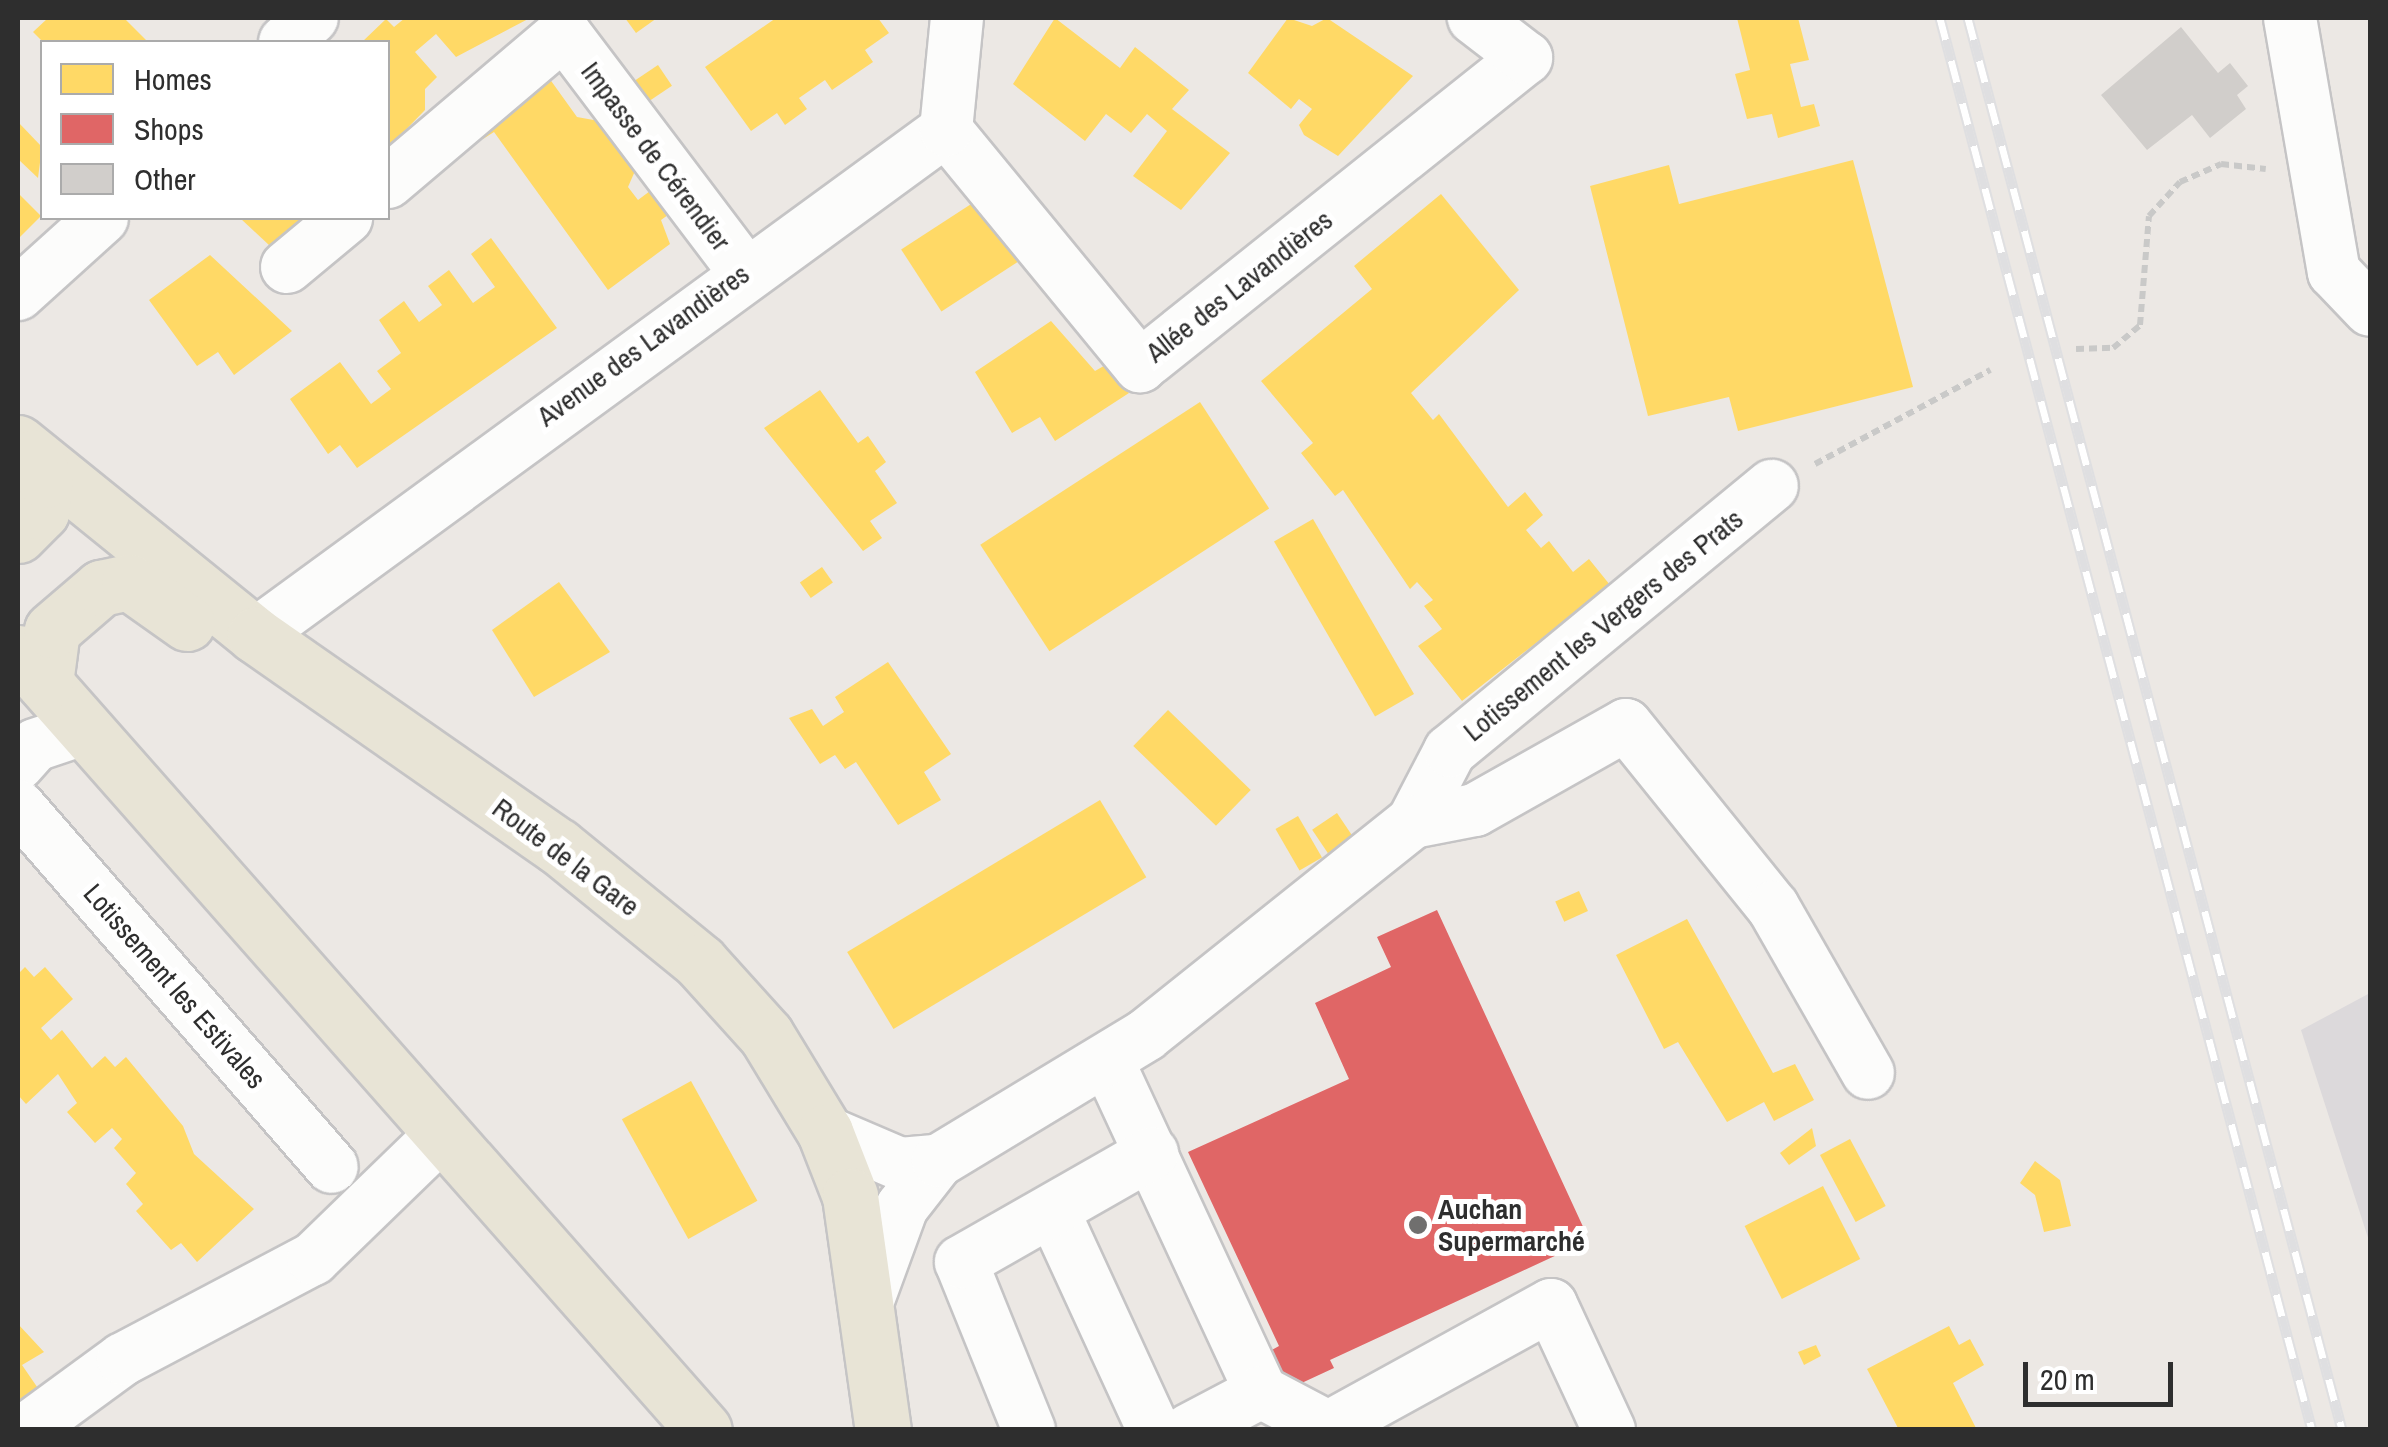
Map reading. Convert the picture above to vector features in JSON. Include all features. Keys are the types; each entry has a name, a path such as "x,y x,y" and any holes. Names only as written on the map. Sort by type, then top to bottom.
{"main road":[{"name":"Route de la Gare","path":"26,450 256,636 558,846 700,962 766,1035 825,1132 850,1196 869,1297 881,1427"},
{"path":"18,535 40,512 45,480 26,450"},
{"path":"256,636 209,638 129,582 101,588 52,630 31,668 439,1137 704,1430"},
{"path":"614,1332 645,1341 734,1430"}],"street":[{"path":"288,40 312,18"},
{"path":"946,130 957,18"},
{"name":"Allée des Lavandières","path":"946,130 1140,366 1526,58 1474,18"},
{"path":"2290,18 2334,272 2370,310"},
{"name":"Impasse de Cérendier","path":"390,180 564,33 744,272"},
{"name":"Avenue des Lavandières","path":"256,636 744,272 946,130"},
{"path":"18,294 100,220"},
{"path":"287,267 344,220"},
{"name":"Lotissement les Vergers des Prats","path":"1414,822 1450,751 1772,486"},
{"path":"869,1297 902,1207 938,1161 1107,1060 1414,822 1475,810 1626,725 1772,907 1868,1073"},
{"path":"18,764 35,744 83,729"},
{"name":"Lotissement les Estivales","path":"18,806 332,1166"},
{"path":"1107,1060 1261,1392 1332,1428 1551,1305 1609,1430"},
{"path":"825,1132 900,1164 938,1161"},
{"path":"26,1430 123,1359 313,1260 439,1137"},
{"path":"1029,1430 962,1262 1054,1213 1152,1153"},
{"path":"1054,1213 1154,1430"},
{"path":"1188,1430 1261,1392"}],"path":[{"path":"2076,350 2114,348 2140,325 2150,216 2180,182 2221,164 2317,175"},
{"path":"1772,486 1990,370"}],"shaded area":[{"path":"2370,993 2370,1244 2301,1030"}],"building: Homes":[{"path":"48,18 124,18 146,40 41,40 33,32"},
{"path":"405,18 530,18 456,57 436,34 415,52 437,77 425,89 425,110 390,146 390,40 364,40 386,19 394,27"},
{"path":"625,18 657,18 636,33"},
{"path":"776,18 878,18 889,33 865,50 873,62 832,90 825,80 799,98 807,109 785,125 777,113 751,131 705,67"},
{"path":"1055,18 1120,68 1135,47 1189,90 1172,109 1230,153 1181,210 1133,176 1167,131 1147,114 1131,133 1106,114 1085,141 1013,84"},
{"path":"1288,18 1312,26 1327,18 1413,76 1338,156 1304,135 1299,125 1312,109 1299,99 1291,109 1248,73"},
{"path":"1737,18 1798,18 1809,60 1790,64 1801,107 1814,104 1820,126 1778,138 1772,114 1747,119 1735,74 1750,70"},
{"path":"658,65 672,86 646,103 632,82"},
{"path":"544,71 577,117 599,121 617,145 635,171 628,187 638,200 650,191 668,215 661,220 670,244 608,290 494,132 483,139 472,124"},
{"path":"18,122 40,145 38,178 18,159"},
{"path":"1853,160 1913,387 1738,431 1729,397 1648,416 1590,186 1669,165 1679,204"},
{"path":"18,193 40,217 18,239"},
{"path":"1441,194 1519,290 1411,393 1433,420 1439,414 1508,507 1525,492 1543,515 1526,530 1541,548 1549,541 1573,572 1589,559 1610,585 1462,701 1418,646 1442,629 1424,606 1433,600 1417,582 1410,589 1343,490 1335,496 1301,453 1313,443 1261,381 1372,289 1354,266"},
{"path":"985,195 1025,257 941,312 901,249"},
{"path":"242,220 314,220 270,246"},
{"path":"491,238 557,328 357,468 340,445 328,454 290,399 340,362 371,404 391,389 377,371 401,353 379,320 404,301 419,322 442,305 428,286 449,270 473,303 495,287 471,254"},
{"path":"210,255 292,331 234,375 218,352 197,366 149,300"},
{"path":"1051,321 1095,371 1109,363 1129,393 1055,441 1040,417 1012,433 975,372"},
{"path":"820,390 858,443 868,436 886,462 875,471 897,503 870,521 882,538 863,551 764,428"},
{"path":"1200,402 1269,509 1049,651 980,545"},
{"path":"1313,519 1414,694 1375,716 1274,542"},
{"path":"822,567 833,583 811,598 800,582"},
{"path":"559,582 610,652 534,697 492,630"},
{"path":"888,662 951,754 924,772 941,800 898,825 856,762 845,769 835,755 820,764 789,718 812,709 823,726 844,712 835,697"},
{"path":"1168,710 1251,790 1216,826 1133,746"},
{"path":"1100,800 1146,877 893,1029 847,952"},
{"path":"1337,813 1356,841 1331,858 1312,830"},
{"path":"1298,816 1322,858 1299,871 1275,829"},
{"path":"1579,891 1588,911 1564,922 1555,902"},
{"path":"1687,919 1773,1073 1795,1064 1814,1100 1774,1121 1764,1102 1727,1122 1678,1042 1664,1049 1616,955"},
{"path":"25,967 34,977 45,967 73,999 41,1028 51,1040 62,1030 92,1068 105,1056 115,1067 126,1057 183,1126 194,1154 254,1209 197,1262 181,1243 171,1250 136,1211 143,1204 126,1184 136,1173 114,1148 122,1139 112,1128 95,1143 67,1112 77,1103 58,1074 26,1104 18,1095 18,974"},
{"path":"691,1081 757,1201 688,1239 622,1119"},
{"path":"1812,1128 1816,1146 1789,1165 1780,1153"},
{"path":"1850,1139 1886,1206 1856,1222 1820,1155"},
{"path":"2035,1161 2060,1180 2071,1226 2044,1232 2035,1195 2020,1183"},
{"path":"1823,1186 1860,1259 1782,1299 1745,1226"},
{"path":"18,1324 44,1352 22,1365 44,1397 18,1415"},
{"path":"1949,1326 1959,1345 1970,1339 1984,1365 1953,1383 1977,1430 1899,1430 1867,1369"},
{"path":"1816,1345 1821,1356 1804,1365 1798,1352"}],"building: Shops":[{"path":"1437,910 1585,1231 1555,1245 1559,1254 1330,1360 1334,1368 1293,1387 1275,1380 1270,1351 1279,1346 1188,1152 1349,1079 1315,1003 1391,967 1377,937"}],"building: Other":[{"path":"2181,27 2218,73 2230,63 2248,86 2237,95 2246,109 2210,138 2192,115 2147,150 2101,95"}],"railway":[{"path":"1940,18 2312,1430"},
{"path":"1968,18 2342,1430"}],"place":[{"name":"Auchan Supermarché","path":"1418,1225"}]}
